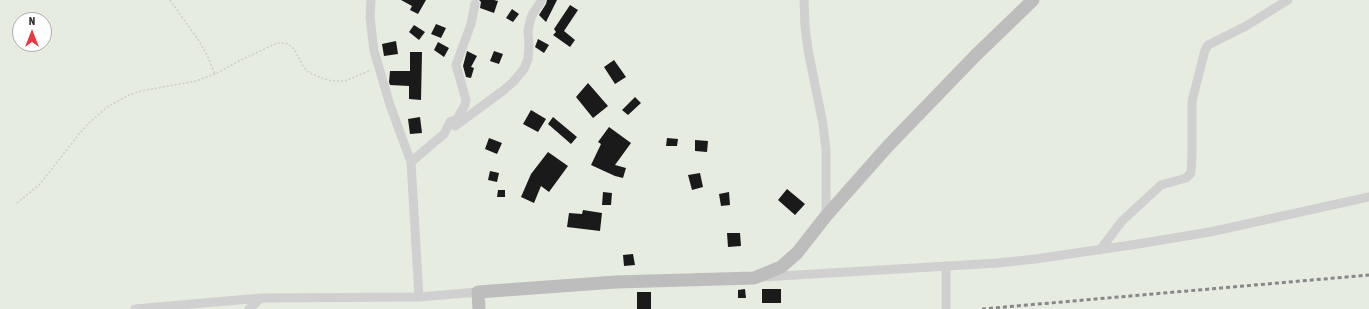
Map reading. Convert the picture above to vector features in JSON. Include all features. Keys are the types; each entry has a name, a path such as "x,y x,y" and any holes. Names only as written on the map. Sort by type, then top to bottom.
{"street":[{"path":"371,0 370,17 372,36 390,105 411,162 419,297"},
{"path":"754,278 770,272 788,262 797,253 826,216 888,146 976,55 1033,0"},
{"path":"1100,250 1122,221 1161,185 1186,178 1191,173 1192,101 1205,50 1208,45 1246,26 1288,0"},
{"path":"411,162 444,134 513,82 522,72 528,59 528,31 530,21 541,1"},
{"path":"804,1 808,50 824,124 826,150 826,216"},
{"path":"444,134 450,122 457,119 465,105 466,100 456,65 471,24 475,4"},
{"path":"135,309 261,298 419,297 616,282 754,278 1028,260 1210,232 1369,197"},
{"path":"946,266 946,309"},
{"path":"478,292 479,309"},
{"path":"249,309 261,298"}],"path":[{"path":"170,0 199,41 215,74"},
{"path":"17,203 39,185 80,133 107,107 129,95 141,91 196,81 215,74 277,43 288,44 294,49 308,72 324,79 345,81 373,69 380,68"}],"shaded area":[{"path":"0,0 1369,0 1369,309 0,309"}],"building":[{"path":"401,0 426,0 418,14 410,10 412,6"},
{"path":"479,0 498,1 494,13 480,8 481,2"},
{"path":"547,0 557,0 546,22 539,15"},
{"path":"570,5 578,10 564,31 575,40 570,47 553,35 556,32 554,29"},
{"path":"512,9 519,14 513,22 506,18"},
{"path":"436,24 446,28 441,38 431,34"},
{"path":"414,25 425,32 419,40 409,32"},
{"path":"538,39 549,45 544,53 535,47"},
{"path":"396,41 398,54 384,56 382,44"},
{"path":"438,42 449,48 444,57 434,50"},
{"path":"467,51 477,56 471,67 474,68 471,78 466,77 463,66"},
{"path":"494,51 503,54 499,64 490,61"},
{"path":"410,52 422,52 421,100 409,99 409,86 390,85 389,82 390,71 410,71"},
{"path":"614,60 626,77 615,84 604,67"},
{"path":"588,83 608,106 593,118 576,97"},
{"path":"635,97 641,103 628,115 622,110"},
{"path":"531,110 546,119 538,132 523,124"},
{"path":"420,117 422,133 410,134 408,119"},
{"path":"553,117 577,137 571,144 548,124"},
{"path":"609,127 631,143 615,165 626,168 623,178 591,165 601,144 598,142"},
{"path":"489,138 502,143 497,154 485,149"},
{"path":"667,138 678,139 677,146 666,146"},
{"path":"695,140 708,141 707,152 695,151"},
{"path":"548,152 568,166 549,192 541,186 534,203 521,197 531,174"},
{"path":"490,171 499,173 497,182 488,180"},
{"path":"700,173 703,187 692,190 688,175"},
{"path":"787,189 805,204 795,215 778,200"},
{"path":"498,190 505,190 505,197 497,197"},
{"path":"603,192 612,193 611,205 602,205"},
{"path":"729,192 730,205 721,206 719,194"},
{"path":"583,210 602,213 600,231 567,227 569,213 582,214"},
{"path":"727,233 740,233 741,246 728,247"},
{"path":"633,254 635,265 624,266 623,255"},
{"path":"745,289 746,298 738,298 738,290"},
{"path":"762,289 781,289 781,303 762,303"},
{"path":"637,292 651,292 651,309 637,309"}],"railway":[{"path":"982,309 1369,275"}]}
